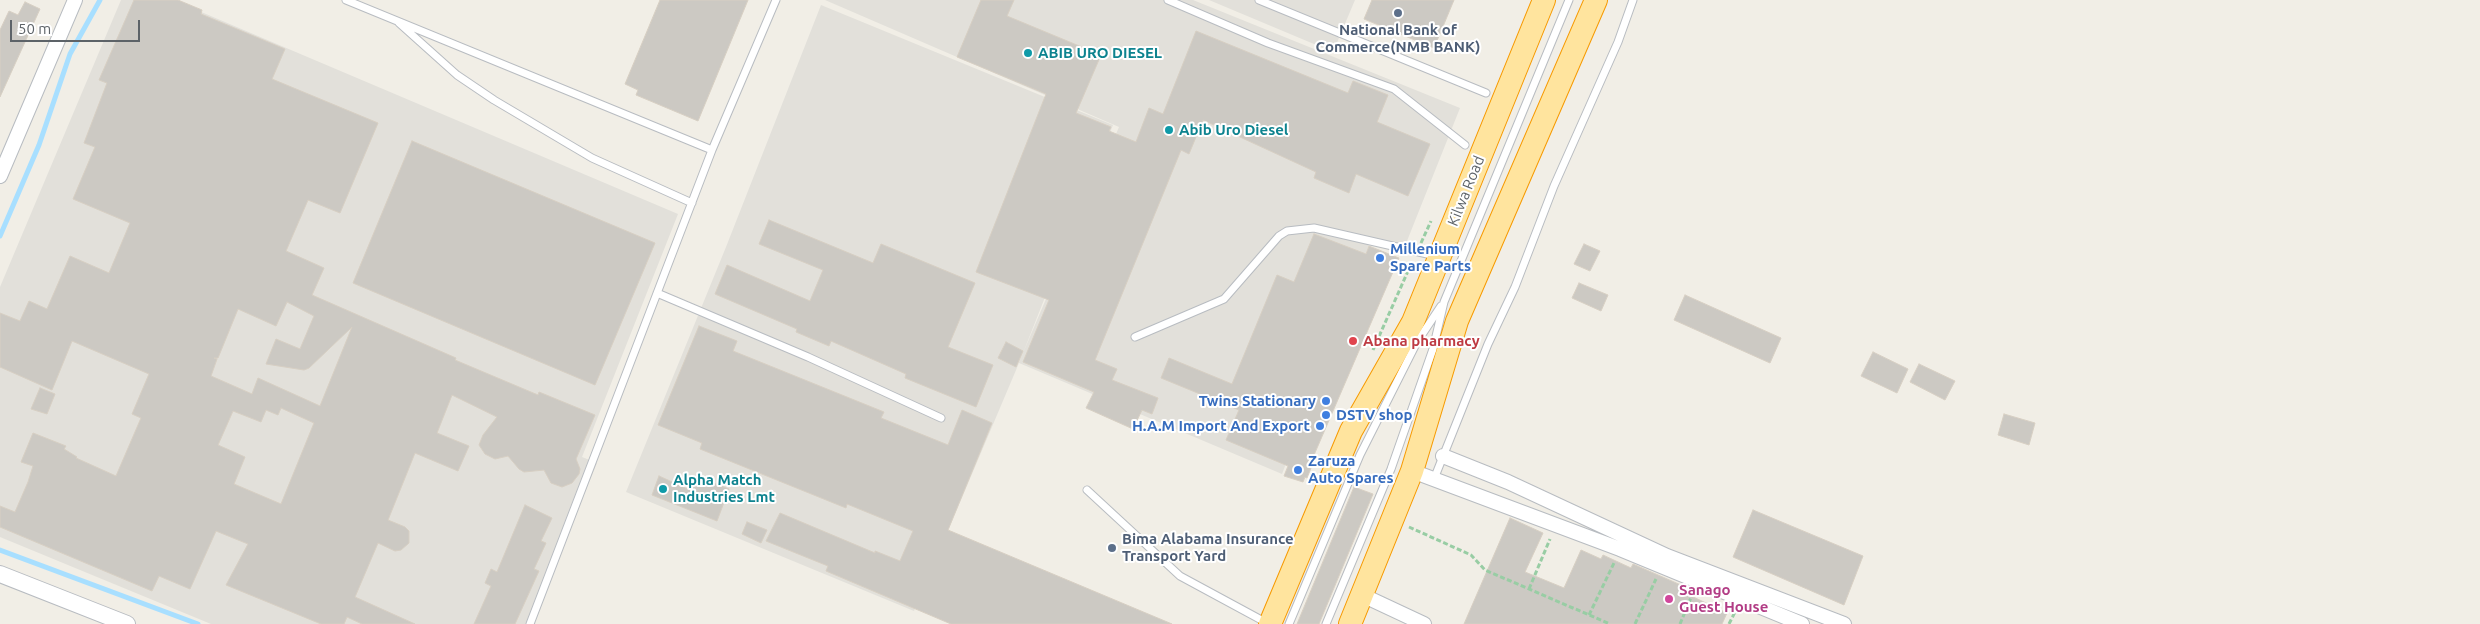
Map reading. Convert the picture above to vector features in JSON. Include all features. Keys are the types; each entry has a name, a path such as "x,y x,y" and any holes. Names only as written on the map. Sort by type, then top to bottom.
{"highway":[{"name":"Kilwa Road","path":"1270,624 1351,431 1413,322 1428,254 1544,0"},
{"path":"1350,624 1412,471 1457,321 1596,0"}],"street":[{"path":"0,176 75,0"},
{"path":"1444,456 1508,482 1667,556 1844,624"},
{"path":"1412,471 1620,549 1802,624"},
{"path":"0,574 126,624"},
{"path":"1362,595 1424,624"}],"lane":[{"path":"346,0 712,150"},
{"path":"530,624 712,150 776,0"},
{"path":"1168,0 1268,43 1394,89 1465,145"},
{"path":"1259,0 1486,93"},
{"path":"1326,624 1391,469 1433,349 1444,302 1569,0"},
{"path":"1434,479 1488,344 1515,287 1554,186 1618,42 1633,0"},
{"path":"395,19 457,75 494,100 592,158 692,203"},
{"path":"1135,337 1224,299 1279,236 1287,231 1314,228 1428,254"},
{"path":"657,293 941,418"},
{"path":"1289,624 1360,455 1416,342 1444,302"},
{"path":"1087,490 1180,576 1270,624"}],"path":[{"path":"1369,357 1428,254 1433,216"},
{"path":"1392,519 1471,555 1482,568 1610,624"},
{"path":"1529,590 1555,524"},
{"path":"1589,615 1620,549"},
{"path":"1635,624 1662,567"},
{"path":"1680,624 1698,581"}],"shaded area":[{"path":"121,0 173,0 678,214 582,457 597,463 531,624 211,624 0,537 0,287"},
{"path":"825,0 1193,0 1460,108 1405,246 1371,240 1282,474 1019,363 914,611 626,492 726,247 821,5 1113,125 1023,353 1119,127"},
{"path":"1209,0 1355,0 1333,52"}],"building":[{"path":"134,0 178,0 202,10 201,14 285,49 272,79 378,123 340,213 308,200 286,251 324,268 312,295 456,358 455,360 538,395 539,392 595,415 576,459 580,469 579,474 572,483 562,487 551,483 544,470 524,472 508,456 495,459 485,454 479,445 483,435 497,417 452,395 437,433 469,446 458,471 415,453 388,520 405,527 409,531 409,543 401,550 395,551 378,543 355,597 415,624 362,624 347,617 344,624 321,624 226,585 248,544 216,531 190,589 159,576 152,591 0,527 0,506 15,512 28,482 33,466 21,462 33,433 66,446 64,449 76,458 116,476 141,418 132,414 149,374 72,341 52,390 0,367 0,313 20,321 29,301 47,309 70,256 109,273 130,223 73,199 95,147 84,143 107,83 99,80","holes":["287,302 314,316 300,349 276,339 266,364 304,370 309,368 352,327 320,406 258,378 252,394 211,376 217,359 214,358 218,358 238,309 276,326","281,408 314,423 281,504 234,484 245,457 218,445 233,411 261,422 266,410 278,415"]},
{"path":"660,0 748,0 698,121 636,95 638,90 625,84"},
{"path":"981,0 1014,0 1007,16 1101,55 1076,113 1111,127 1109,131 1136,142 1149,108 1163,114 1196,31 1348,93 1353,81 1388,95 1377,122 1430,144 1408,196 1356,174 1349,193 1314,178 1316,172 1203,120 1189,154 1181,150 1095,360 1117,369 1112,380 1158,398 1152,414 1142,410 1133,429 1086,408 1094,392 1023,362 1049,300 976,272 1046,94 957,57"},
{"path":"1372,0 1454,0 1434,48 1364,19"},
{"path":"25,2 40,9 0,97 0,30 9,11 18,15"},
{"path":"412,141 655,243 595,385 353,283"},
{"path":"769,220 873,263 881,244 975,283 948,347 993,365 976,407 905,378 906,374 831,341 829,346 796,332 797,329 715,294 727,265 810,301 823,270 759,244"},
{"path":"1314,234 1366,254 1369,246 1399,258 1311,462 1313,463 1307,478 1305,477 1303,482 1284,476 1288,466 1226,440 1239,410 1161,378 1169,358 1232,384 1277,275 1294,282"},
{"path":"1584,244 1600,251 1590,271 1574,264"},
{"path":"1579,283 1608,295 1601,311 1572,298"},
{"path":"1685,295 1781,338 1770,363 1674,320"},
{"path":"699,326 737,341 733,351 884,412 881,418 948,445 962,410 992,423 948,530 1172,624 951,624 826,571 828,566 766,541 780,513 875,553 875,551 900,561 913,531 847,504 846,508 700,449 702,443 658,425"},
{"path":"1006,342 1023,351 1016,367 998,358"},
{"path":"1873,352 1908,369 1897,393 1861,376"},
{"path":"1919,364 1955,381 1945,400 1910,382"},
{"path":"40,388 55,394 47,414 31,409"},
{"path":"2004,414 2035,423 2029,445 1998,435"},
{"path":"659,476 692,491 698,477 729,489 717,521 652,495"},
{"path":"1354,487 1373,494 1319,624 1297,624"},
{"path":"525,505 552,518 541,541 546,543 534,569 539,571 515,624 474,624 491,586 485,583 491,569 497,572"},
{"path":"1753,510 1863,556 1844,605 1733,557"},
{"path":"1510,518 1543,533 1525,572 1564,588 1581,550 1601,559 1603,555 1631,568 1633,564 1690,589 1687,594 1727,613 1722,624 1464,624"},
{"path":"747,522 767,530 761,543 742,534"}],"waterway":[{"path":"0,236 39,145 70,54 100,0"},
{"path":"0,550 198,624"}],"place":[{"name":"National Bank of Commerce(NMB BANK)","path":"1398,13"},
{"name":"ABIB URO DIESEL","path":"1028,53"},
{"name":"Abib Uro Diesel","path":"1169,130"},
{"name":"Millenium Spare Parts","path":"1380,258"},
{"name":"Abana pharmacy","path":"1353,341"},
{"name":"Twins Stationary","path":"1326,401"},
{"name":"DSTV shop","path":"1326,415"},
{"name":"H.A.M Import And Export","path":"1320,426"},
{"name":"Zaruza Auto Spares","path":"1298,470"},
{"name":"Alpha Match Industries Lmt","path":"663,489"},
{"name":"Bima Alabama Insurance Transport Yard","path":"1112,548"},
{"name":"Sanago Guest House","path":"1669,599"}]}
